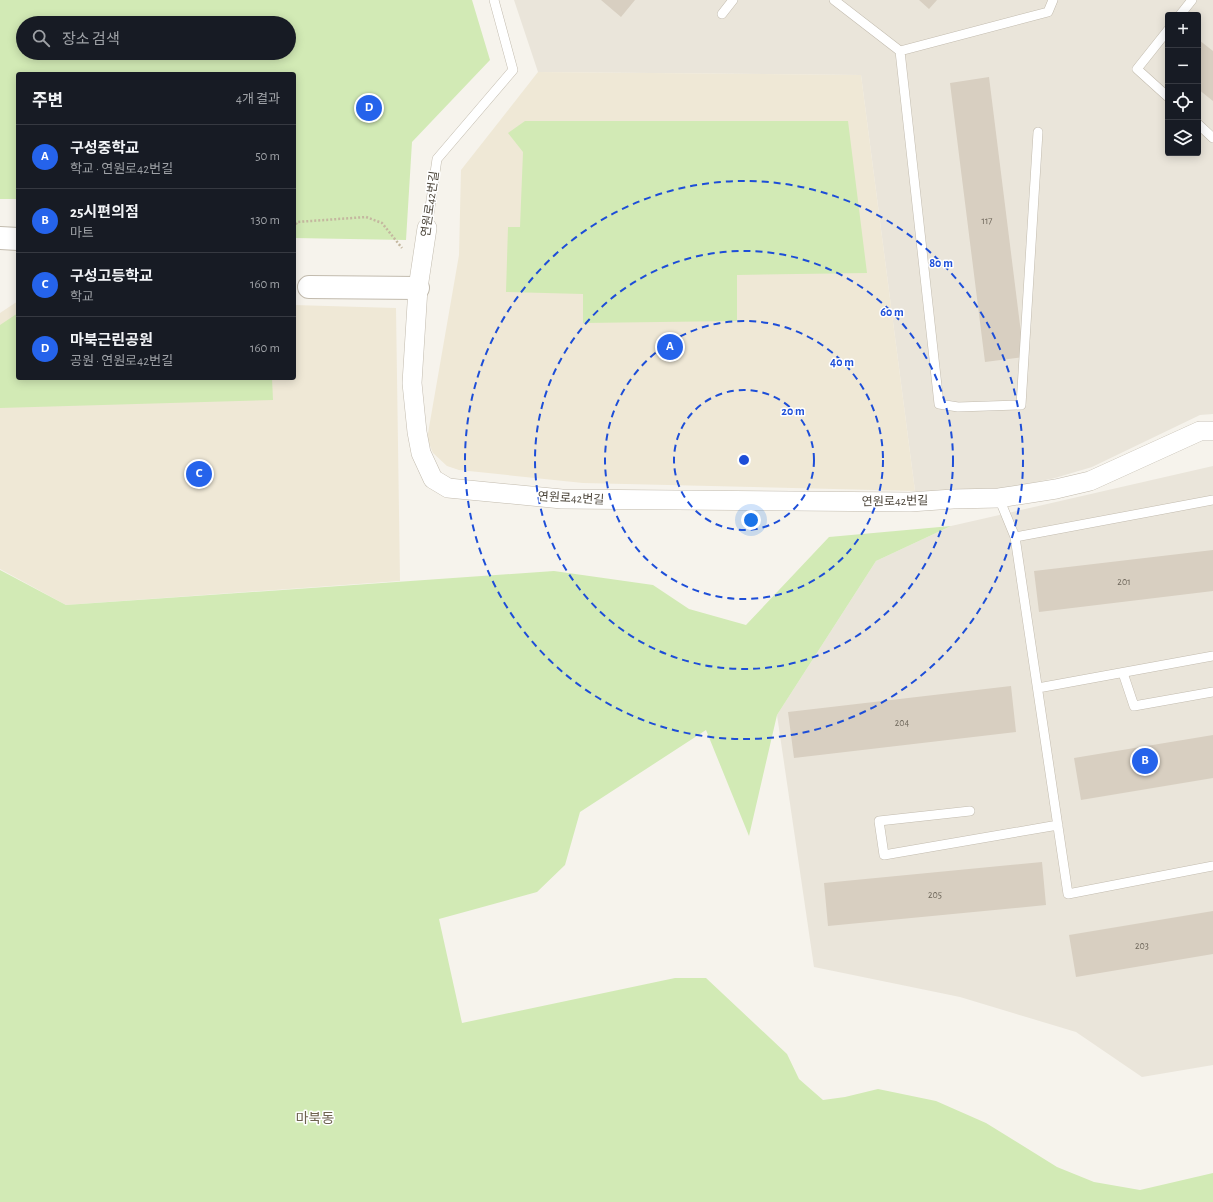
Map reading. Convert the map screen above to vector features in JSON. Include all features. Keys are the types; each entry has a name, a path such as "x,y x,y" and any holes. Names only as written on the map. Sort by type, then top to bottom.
{"street":[{"name":"연원로42번길","path":"427,228 418,288 412,383 417,432 421,453 432,479 448,488 562,499 910,502 999,498 1056,489 1090,481 1200,431 1213,431"},
{"path":"0,238 16,239"},
{"path":"309,287 418,288"}],"lane":[{"name":"연원로42번길","path":"427,228 437,159 513,70 494,0"},
{"path":"722,14 733,0"},
{"path":"834,0 900,51 939,404 958,407 1021,405 1038,132"},
{"path":"900,51 1048,12 1053,0"},
{"path":"1182,12 1192,0"},
{"path":"1165,34 1137,69 1165,94"},
{"path":"1201,127 1213,138"},
{"path":"999,498 1015,537 1068,894 1213,866"},
{"path":"1015,537 1213,500"},
{"path":"1038,688 1213,656"},
{"path":"1123,672 1134,706 1213,692"},
{"path":"970,811 879,821 884,855 1058,825"}],"path":[{"path":"296,224 297,222 366,217 382,223 403,248 423,252"}],"shaded area":[{"path":"514,0 1213,0 1213,414 1200,415 1092,467 1055,478 1007,488 957,492 915,491 861,75 538,72"},
{"path":"538,72 861,75 915,491 583,483 459,470 447,466 433,453 427,439 459,255 461,170"},
{"path":"16,302 16,380 296,380 296,305 396,308 400,581 66,605 0,569 0,313"},
{"path":"1213,466 1213,1065 1142,1077 1076,1032 960,997 814,967 777,715 876,561 951,526"}],"green space":[{"path":"0,0 472,0 490,60 412,142 406,240 296,238 296,72 16,72 16,199 0,199"},
{"path":"525,121 848,121 867,273 737,275 737,321 583,323 583,294 506,292 508,227 520,227 523,152 508,133"},
{"path":"16,314 16,380 272,380 273,400 0,408 0,325"},
{"path":"951,526 876,561 777,715 749,836 706,730 580,812 565,865 537,892 439,919 462,1023 675,978 706,978 787,1054 799,1079 823,1100 845,1097 878,1089 936,1101 986,1123 1057,1167 1094,1182 1140,1190 1213,1173 1213,1202 0,1202 0,570 66,605 554,571 653,585 689,609 746,625 829,537"}],"building":[{"path":"601,0 635,0 621,17"},
{"path":"919,0 937,0 929,9"},
{"path":"1201,42 1213,51 1213,101 1201,91"},
{"path":"989,77 1024,357 985,362 950,83"},
{"path":"1213,550 1213,591 1039,612 1034,571"},
{"path":"1011,686 1016,732 794,758 788,712"},
{"path":"1213,735 1213,778 1081,800 1074,758"},
{"path":"1042,862 1046,905 828,926 824,883"},
{"path":"1213,911 1213,954 1076,977 1069,935"}],"place":[{"name":"마북근린공원","path":"369,108"},
{"name":"구성중학교","path":"670,347"},
{"name":"구성고등학교","path":"199,474"},
{"name":"25시편의점","path":"1145,761"}],"district":[{"name":"마북동","path":"315,1118"}]}
